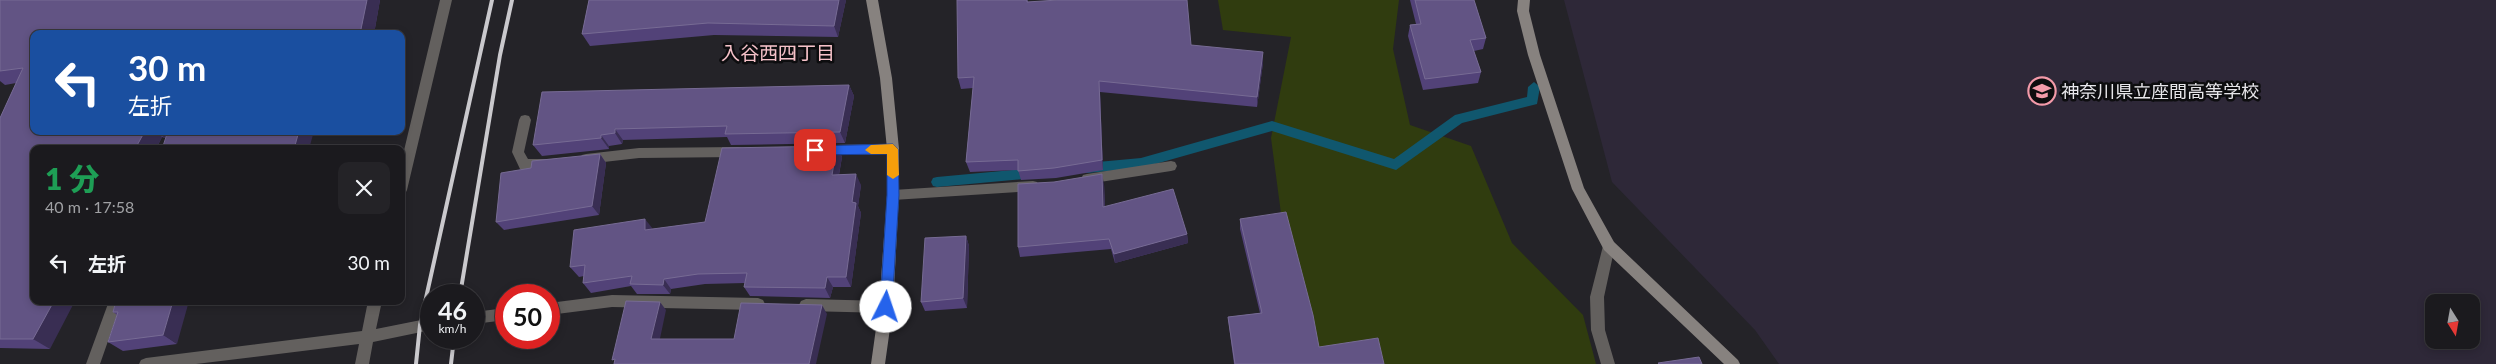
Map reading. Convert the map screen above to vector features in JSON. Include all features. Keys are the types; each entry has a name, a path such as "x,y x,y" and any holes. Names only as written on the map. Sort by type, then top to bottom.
{"street":[{"path":"405,173 446,0"},
{"path":"872,0 886,78 893,149 893,195 886,307 878,364"},
{"path":"1524,0 1523,11 1534,55 1578,189 1609,246 1733,364"},
{"path":"526,120 518,152 524,165 639,154 746,152"},
{"path":"815,150 893,149"},
{"path":"1074,182 1171,166"},
{"path":"893,195 1046,185"},
{"path":"1608,364 1598,330 1597,296 1609,246"},
{"path":"560,308 612,301 768,305"},
{"path":"93,364 115,305"},
{"path":"362,364 374,305"},
{"path":"788,305 886,307"},
{"path":"146,364 366,337 420,326"}],"shaded area":[{"name":"神奈川県立座間高等学校","path":"1564,0 2496,0 2496,364 1779,364 1755,330 1612,182"}],"green space":[{"path":"1218,0 1399,0 1393,49 1410,125 1471,146 1512,243 1583,315 1596,364 1301,364 1271,138 1291,37 1223,30"}],"building":[{"path":"0,0 367,0 361,30 30,30 30,135 143,135 137,145 30,145 30,305 52,305 33,339 0,339 0,118 23,68 0,71"},
{"path":"589,0 839,0 834,26 708,23 582,34"},
{"path":"957,0 1027,0 1027,2 1058,0 1187,0 1191,45 1263,52 1257,97 1099,81 1102,160 1054,168 1018,171 1018,160 966,162 974,77 958,78"},
{"path":"1415,0 1474,0 1486,38 1470,40 1481,72 1425,79 1410,25 1421,24"},
{"path":"849,85 840,132 725,134 727,126 615,129 615,133 601,135 601,138 533,145 542,92"},
{"path":"167,135 298,135 295,145 163,145"},
{"path":"837,146 832,175 856,174 852,202 856,203 846,277 827,277 825,288 744,287 747,273 698,274 664,279 663,285 630,284 632,276 583,283 585,265 570,267 574,230 645,219 645,230 705,222 722,148"},
{"path":"600,154 592,206 496,222 501,173 531,168 532,161"},
{"path":"1102,174 1103,207 1173,189 1187,234 1114,254 1109,239 1018,247 1018,184 1054,182"},
{"path":"1286,212 1313,315 1319,347 1378,338 1384,364 1235,364 1228,317 1262,313 1240,219"},
{"path":"966,236 963,298 921,302 925,238"},
{"path":"626,301 660,302 651,339 734,339 741,303 822,305 809,364 614,364 615,359 612,360"},
{"path":"115,305 172,305 163,335 108,342 118,312 113,312"},
{"path":"1699,357 1702,364 1658,363"}],"waterway":[{"path":"1087,168 1141,163 1272,126 1396,165 1459,119 1533,101 1534,87"},
{"path":"937,182 1034,173"}],"railway":[{"path":"416,364 420,325 492,0"},
{"path":"462,284 500,55 512,0"},
{"path":"451,364 453,349"}],"slow traffic":[{"path":"871,150 893,149 893,175"}],"place":[{"name":"神奈川県立座間高等学校","path":"2042,91"}],"district":[{"name":"入谷西四丁目","path":"778,52"}],"route":[{"path":"815,150 893,149 893,195 886,307"}]}
